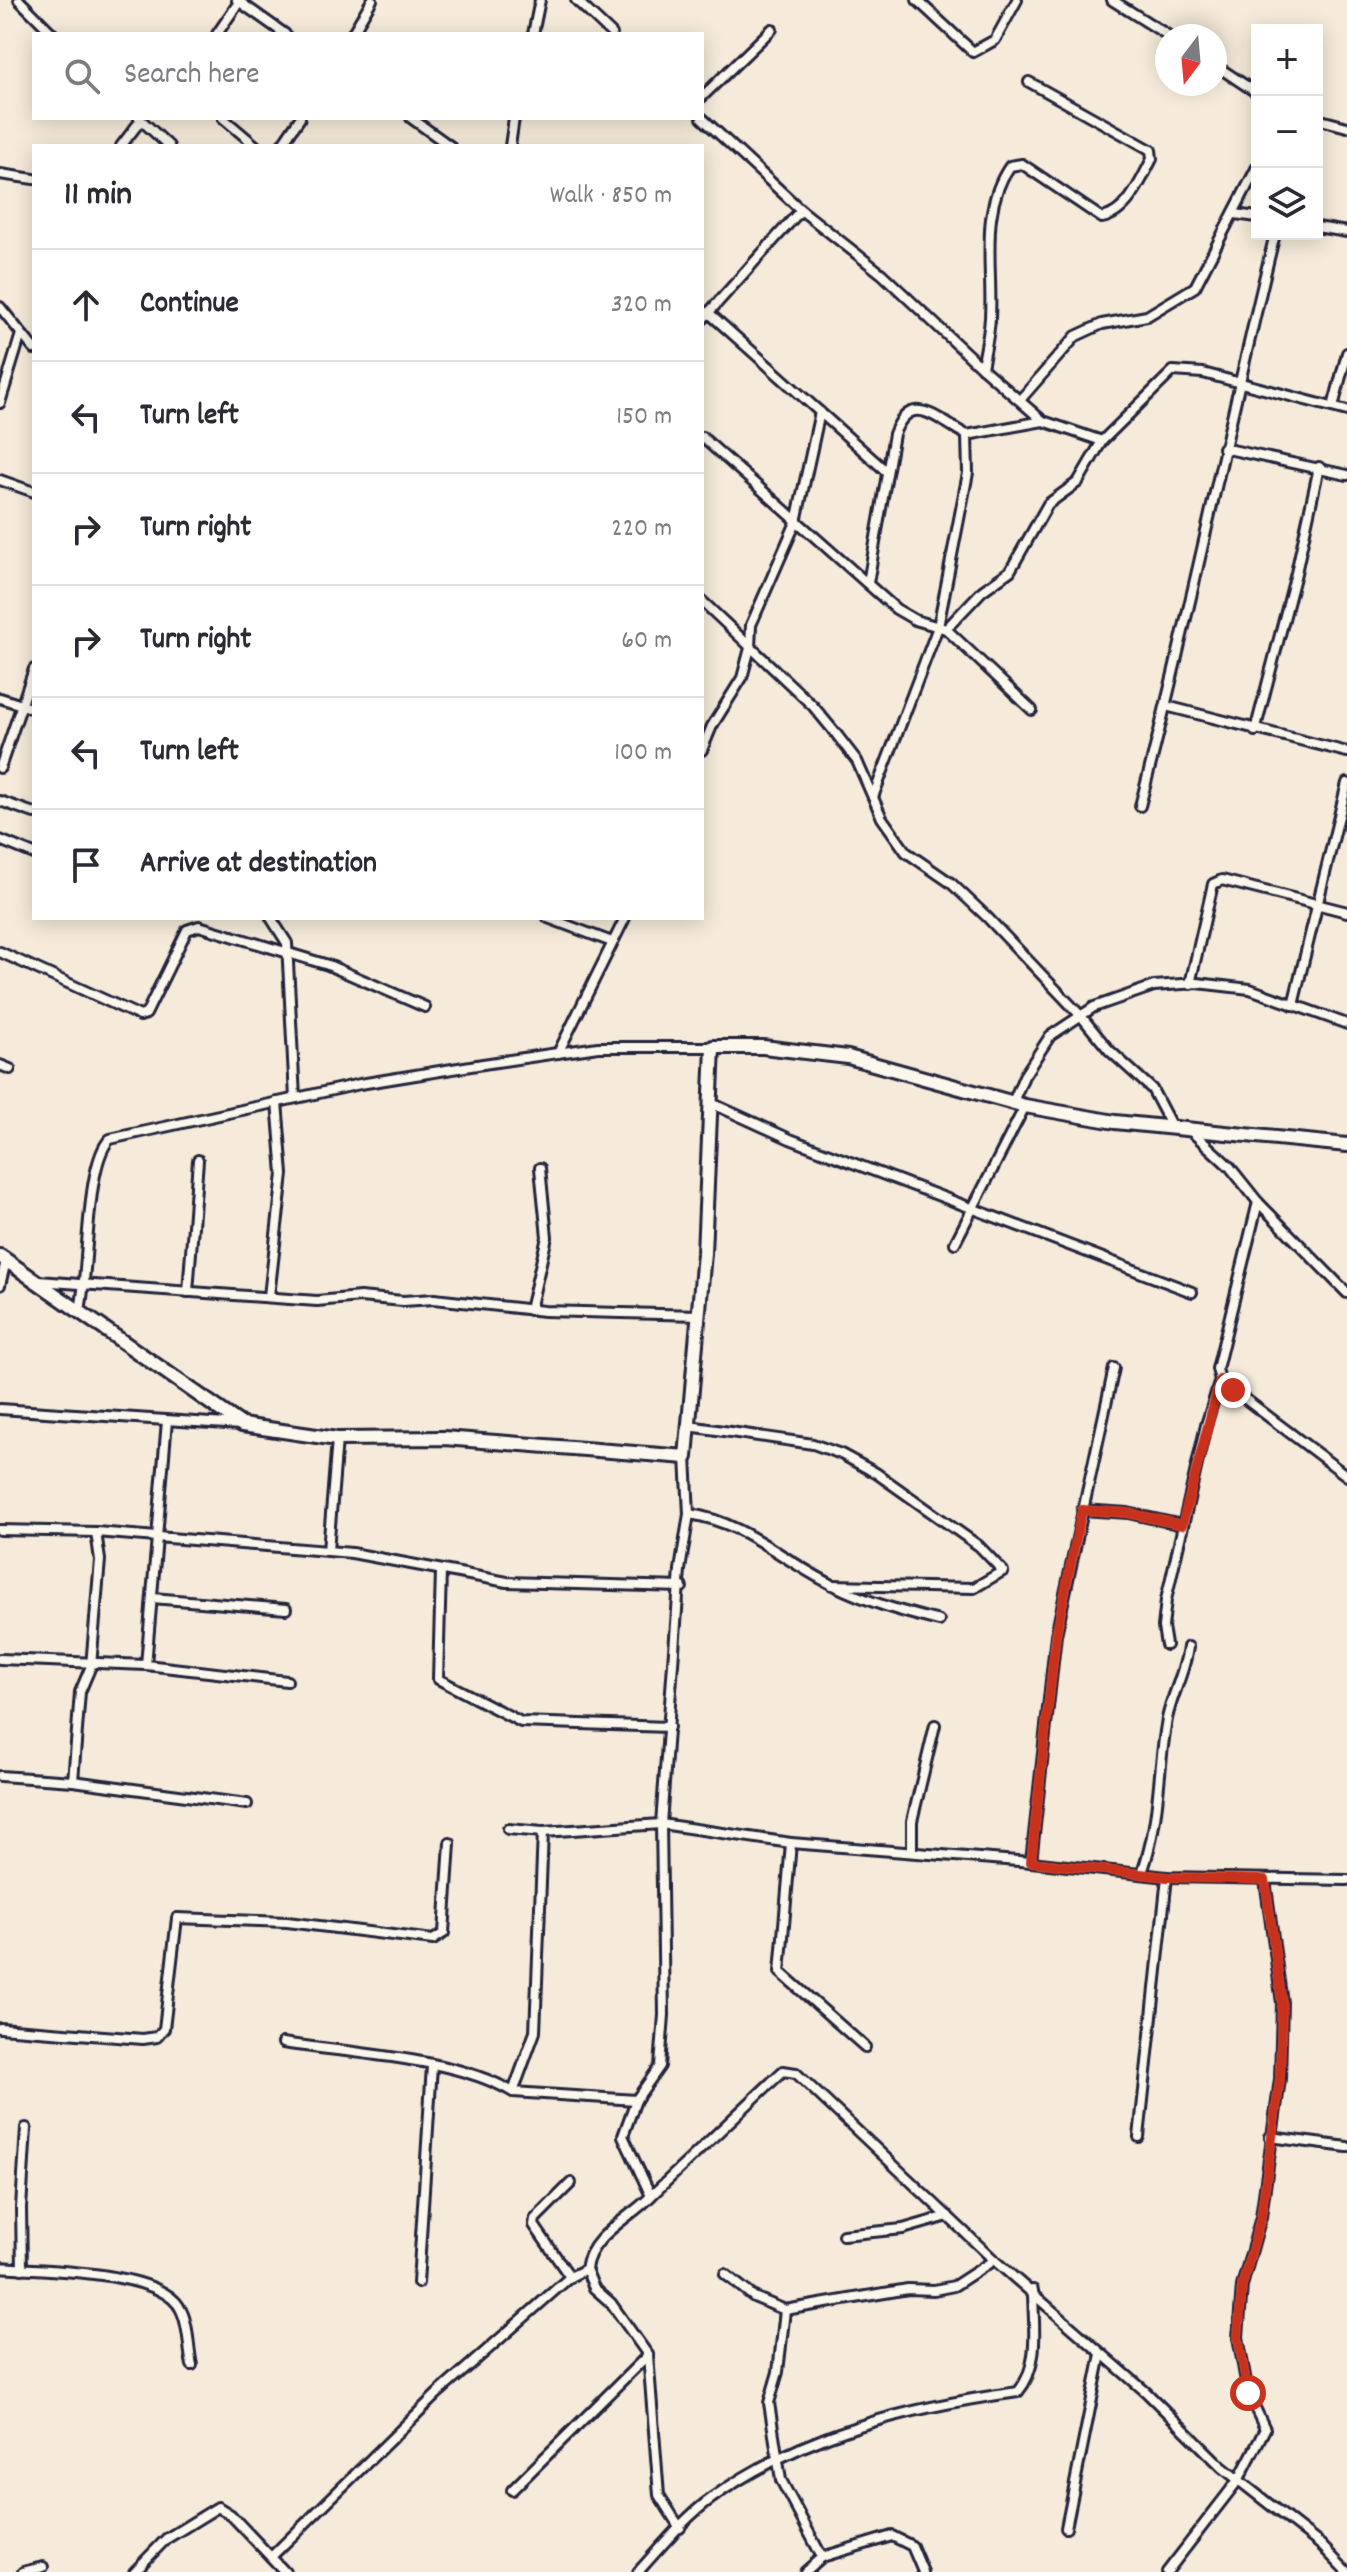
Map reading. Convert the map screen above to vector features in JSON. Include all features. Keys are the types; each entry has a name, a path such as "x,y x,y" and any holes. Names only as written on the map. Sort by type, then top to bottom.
{"street":[{"path":"19,0 51,32"},
{"path":"353,32 372,0"},
{"path":"533,32 540,0"},
{"path":"576,0 610,32"},
{"path":"917,0 973,52 995,40 1017,0"},
{"path":"1112,0 1155,27"},
{"path":"218,32 238,1 282,32"},
{"path":"704,95 772,29"},
{"path":"1227,73 1251,89"},
{"path":"982,368 990,320 993,199 999,181 1010,166 1022,164 1102,218 1112,216 1124,205 1152,159 1151,150 1029,82"},
{"path":"122,144 139,120"},
{"path":"141,120 167,144"},
{"path":"225,120 254,144"},
{"path":"282,144 299,120"},
{"path":"414,120 447,144"},
{"path":"510,144 514,120"},
{"path":"704,120 801,210 882,274 1043,421 1102,441"},
{"path":"1323,121 1347,127"},
{"path":"1020,400 1053,358 1076,336 1102,324 1147,316 1195,287 1257,168"},
{"path":"0,174 32,179"},
{"path":"704,318 801,210"},
{"path":"1235,214 1251,216"},
{"path":"1323,228 1347,232"},
{"path":"1140,806 1274,240"},
{"path":"0,307 32,347"},
{"path":"709,313 887,472"},
{"path":"21,334 32,338"},
{"path":"0,403 21,334"},
{"path":"1333,407 1347,353"},
{"path":"942,628 982,591 1010,571 1048,504 1078,482 1102,441 1173,371 1203,373 1347,411"},
{"path":"868,583 894,434 907,410 917,409 967,435 1043,421"},
{"path":"704,745 712,726 738,685 750,648 751,625 796,522 820,412"},
{"path":"873,797 942,628 966,486 967,435"},
{"path":"704,439 905,615 942,628 1032,710"},
{"path":"1223,448 1347,475"},
{"path":"1255,731 1296,573 1319,467"},
{"path":"0,480 32,491"},
{"path":"704,603 813,706 837,735 857,761 882,818 906,852 960,892 1081,1016 1109,1050 1159,1097 1173,1129"},
{"path":"0,768 32,674"},
{"path":"0,698 32,708"},
{"path":"1166,706 1347,752"},
{"path":"1293,1005 1347,783"},
{"path":"0,801 32,812"},
{"path":"0,840 32,853"},
{"path":"1190,984 1213,884 1222,880 1347,912"},
{"path":"273,920 280,927 289,955 295,1098"},
{"path":"553,920 612,942"},
{"path":"558,1053 624,920"},
{"path":"0,952 140,1016 146,1014 191,926 240,936 289,955 328,965 425,1007"},
{"path":"955,1243 1019,1104 1024,1076 1050,1036 1081,1016 1125,994 1154,986 1190,984 1250,989 1347,1024"},
{"path":"80,1310 86,1283 90,1213 102,1147 110,1139 295,1098 598,1047 763,1047 848,1057 1019,1104 1173,1129 1347,1145"},
{"path":"651,2196 623,2136 636,2100 660,2066 664,2015 661,1824 682,1557 689,1514 686,1457 699,1315 713,1047"},
{"path":"0,1065 10,1069"},
{"path":"269,1296 283,1174 277,1102"},
{"path":"711,1103 790,1139 1192,1292"},
{"path":"1191,1131 1230,1167 1258,1202 1347,1293"},
{"path":"188,1292 198,1160"},
{"path":"530,1310 547,1237 540,1168"},
{"path":"1166,1645 1163,1627 1166,1600 1220,1380 1217,1369 1258,1202"},
{"path":"0,1285 3,1258 242,1425"},
{"path":"35,1280 317,1301 360,1297 403,1301 447,1300 530,1310 699,1315"},
{"path":"1031,1862 1056,1635 1114,1368"},
{"path":"1220,1380 1347,1476"},
{"path":"0,1409 242,1425 337,1439 444,1438 686,1457"},
{"path":"146,1665 167,1421"},
{"path":"689,1426 813,1444 841,1454 876,1473 979,1546 1003,1571 974,1588 832,1585"},
{"path":"328,1551 337,1439"},
{"path":"1082,1510 1128,1513 1182,1525"},
{"path":"689,1514 726,1525 832,1585 892,1609 939,1621"},
{"path":"0,1530 96,1532 328,1551 507,1582 682,1587"},
{"path":"73,1781 80,1692 91,1666 100,1560 96,1532"},
{"path":"441,1571 438,1679 449,1688 478,1698 521,1722 669,1727"},
{"path":"152,1598 286,1609"},
{"path":"1142,1873 1153,1843 1159,1809 1167,1720 1186,1664 1188,1647"},
{"path":"0,1659 91,1666 146,1665 287,1681"},
{"path":"912,1852 912,1821 935,1725"},
{"path":"0,1776 73,1781 247,1804"},
{"path":"508,1829 543,1832 661,1824 791,1843 1031,1862 1167,1877 1347,1880"},
{"path":"513,2092 535,2032 543,1832"},
{"path":"0,2028 143,2039 157,2037 164,2029 177,1918 287,1922 433,1940 444,1933 450,1843"},
{"path":"791,1843 780,1972 865,2047"},
{"path":"1139,2137 1167,1877"},
{"path":"1167,2572 1239,2479 1265,2429 1248,2393 1238,2337 1242,2286 1261,2217 1280,2079 1282,2003 1265,1880"},
{"path":"283,2043 432,2066 449,2065 487,2077 513,2092 636,2100"},
{"path":"418,2283 432,2066"},
{"path":"680,2528 659,2495 648,2355 611,2303 594,2288 586,2269 592,2252 608,2233 783,2071 796,2073 809,2082 994,2260 1033,2290 1239,2479 1321,2545 1347,2572"},
{"path":"22,2269 21,2208 26,2128"},
{"path":"1270,2137 1347,2147"},
{"path":"570,2277 534,2225 535,2219 571,2183"},
{"path":"843,2235 903,2229 948,2216"},
{"path":"725,2274 754,2297 785,2310 908,2289 934,2290 954,2286 994,2260"},
{"path":"0,2267 90,2272 136,2280 157,2290 181,2310 192,2365"},
{"path":"271,2557 437,2394 570,2277 586,2269"},
{"path":"638,2572 710,2499 823,2437 879,2419 951,2402 1018,2392 1029,2380 1033,2360 1033,2290"},
{"path":"785,2310 778,2372 769,2403 777,2461 781,2480 822,2557"},
{"path":"1066,2528 1101,2354"},
{"path":"512,2490 648,2355"},
{"path":"134,2572 166,2539 218,2507 231,2515 285,2572"},
{"path":"805,2572 822,2557 892,2536 912,2546 923,2572"},
{"path":"23,2572 43,2567"}],"route":[{"path":"1233,1390 1220,1380 1206,1425 1190,1504 1182,1525 1128,1513 1082,1510 1056,1635 1031,1862 1167,1877 1265,1880 1282,2003 1280,2079 1261,2217 1242,2286 1238,2337 1248,2393"}]}
